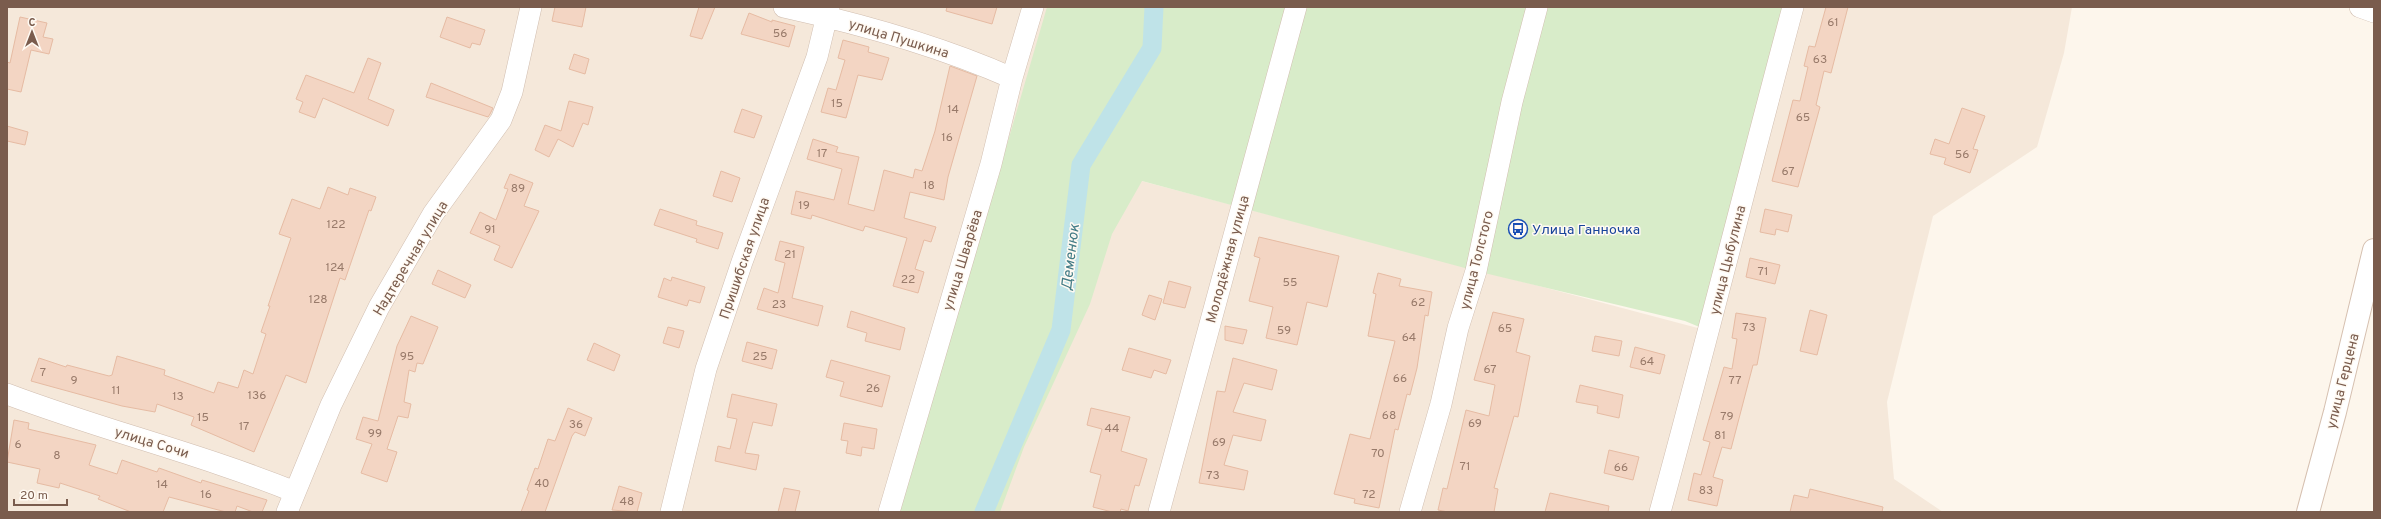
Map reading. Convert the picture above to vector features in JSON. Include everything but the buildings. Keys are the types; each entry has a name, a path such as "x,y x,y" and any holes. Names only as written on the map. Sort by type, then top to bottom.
{"main road":[{"name":"улица Герцена","path":"2308,512 2335,412 2374,250"}],"street":[{"name":"Надтеречная улица","path":"287,512 331,405 379,307 433,214 500,120 512,92 531,7"},
{"name":"улица Пушкина","path":"784,7 828,12 976,62 1012,78"},
{"name":"улица Шварёва","path":"889,512 991,164 1012,78 1033,7"},
{"name":"Молодёжная улица","path":"1159,512 1296,7"},
{"name":"улица Толстого","path":"1410,512 1441,404 1458,328 1476,271 1512,102 1537,7"},
{"name":"улица Цыбулина","path":"1660,512 1709,331 1793,7"},
{"path":"2360,7 2374,12"},
{"name":"Пришибская улица","path":"671,512 706,369 742,262 817,57 828,12"},
{"name":"улица Сочи","path":"7,394 57,413 241,470 295,492"}],"shaded area":[{"path":"7,7 1154,7 1081,165 1709,331 1793,7 2072,7 2064,53 2037,147 1933,216 1887,402 1894,479 1943,512 7,512"}],"green space":[{"path":"1047,7 1794,7 1709,331 1685,321 1476,271 1142,181 1112,234 1090,304 1024,447 1000,512 900,512"}],"waterway":[{"name":"Деменюк","path":"984,512 1061,330 1081,165 1152,48 1154,7"}],"place":[{"name":"Улица Ганночка","path":"1518,229"}]}
